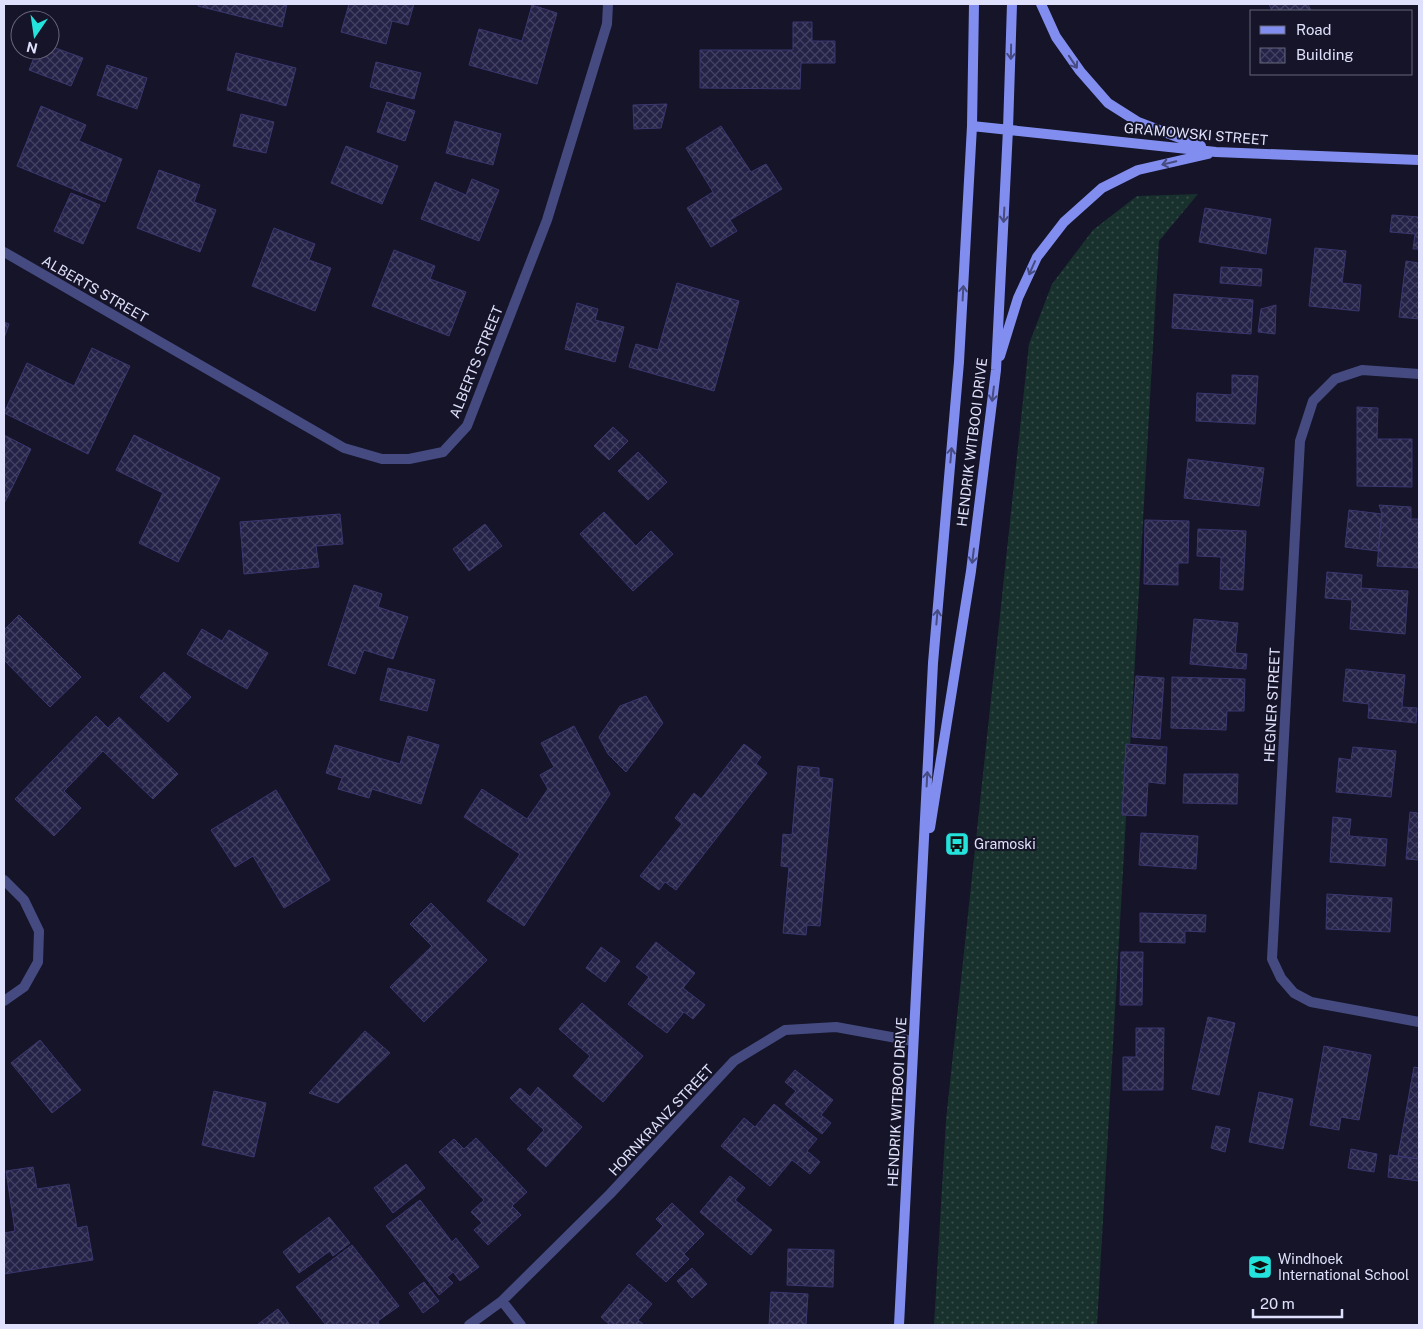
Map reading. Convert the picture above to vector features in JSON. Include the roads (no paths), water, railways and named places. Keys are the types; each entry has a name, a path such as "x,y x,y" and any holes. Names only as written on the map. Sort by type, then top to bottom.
{"main road":[{"name":"HENDRIK WITBOOI DRIVE","path":"900,1325 932,663 959,362 972,126 974,4"},
{"name":"HENDRIK WITBOOI DRIVE","path":"922,880 971,571 996,370 1012,4"},
{"path":"1041,4 1056,37 1080,72 1108,103 1138,122 1216,152"},
{"name":"GRAMOWSKI STREET","path":"972,126 1216,152 1419,160"},
{"path":"996,370 1018,298 1037,257 1064,222 1102,188 1138,170 1216,152"}],"street":[{"name":"ALBERTS STREET","path":"4,252 344,448 382,459 409,460 443,452 467,426 547,220 607,24 608,4"},
{"name":"HEGNER STREET","path":"1419,374 1362,370 1335,379 1313,401 1300,441 1272,959 1281,978 1294,992 1311,1002 1419,1022"},
{"path":"4,880 24,900 39,931 38,962 24,987 4,1001"},
{"name":"HORNKRANZ STREET","path":"469,1325 502,1301 610,1194 734,1061 785,1030 836,1027 913,1041"},
{"path":"502,1301 521,1325"}],"place":[{"name":"Gramoski","path":"957,844"},
{"name":"Windhoek International School","path":"1260,1267"}]}
